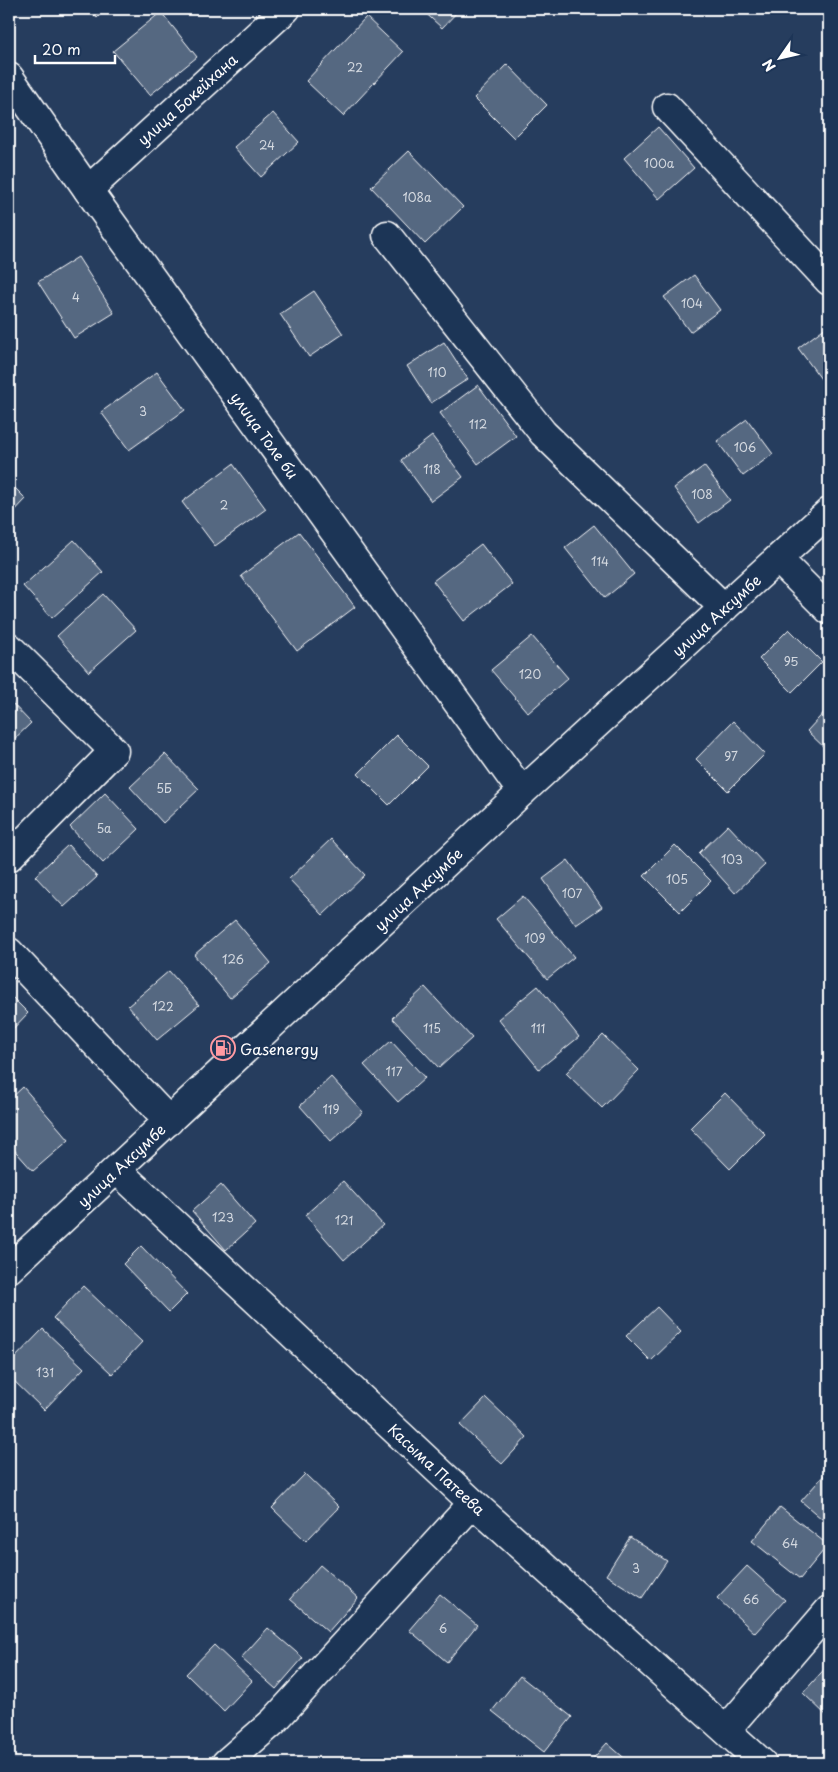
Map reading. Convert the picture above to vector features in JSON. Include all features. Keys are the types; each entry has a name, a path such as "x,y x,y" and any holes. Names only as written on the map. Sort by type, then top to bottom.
{"street":[{"name":"улица Бокейхана","path":"88,190 286,9"},
{"name":"улица Толе би","path":"9,77 88,190 522,792"},
{"path":"667,108 829,281"},
{"path":"387,235 544,434 724,608"},
{"name":"улица Аксумбе","path":"9,1269 522,792 829,512"},
{"path":"778,559 829,610"},
{"path":"9,647 114,751 9,857"},
{"path":"9,952 169,1122"},
{"name":"Касыма Патеева","path":"117,1170 473,1503 762,1763"},
{"path":"226,1763 274,1721 473,1503"},
{"path":"726,1730 829,1610"}],"building":[{"path":"88,9 106,9 97,18"},
{"path":"421,9 460,9 442,28"},
{"path":"161,12 197,57 150,95 113,51"},
{"path":"366,17 403,52 343,116 306,81"},
{"path":"507,64 547,105 514,138 474,98"},
{"path":"273,113 299,142 261,177 234,147"},
{"path":"658,127 694,168 659,199 624,158"},
{"path":"409,151 463,207 425,244 371,187"},
{"path":"78,257 114,313 74,338 38,282"},
{"path":"694,275 720,310 690,332 664,297"},
{"path":"314,291 343,334 309,357 280,314"},
{"path":"826,327 829,331 829,386 827,387 798,348"},
{"path":"444,342 468,379 431,403 407,366"},
{"path":"157,372 185,410 129,450 101,412"},
{"path":"478,385 516,436 478,464 440,413"},
{"path":"747,419 773,454 743,476 717,441"},
{"path":"432,436 463,477 431,501 401,460"},
{"path":"233,464 266,509 215,546 182,502"},
{"path":"704,466 730,500 699,523 674,488"},
{"path":"9,482 26,499 9,517"},
{"path":"594,525 634,574 605,598 565,548"},
{"path":"299,532 355,607 297,651 241,576"},
{"path":"74,540 103,572 52,618 23,586"},
{"path":"481,544 512,584 464,621 433,581"},
{"path":"103,594 136,630 89,672 57,636"},
{"path":"789,629 822,662 792,692 759,659"},
{"path":"532,636 568,678 528,713 491,670"},
{"path":"9,700 31,723 9,744"},
{"path":"829,707 829,752 807,731"},
{"path":"733,721 765,754 728,791 696,759"},
{"path":"397,735 428,766 389,805 358,774"},
{"path":"165,754 199,789 163,823 130,787"},
{"path":"105,793 139,829 103,863 70,827"},
{"path":"728,825 765,865 735,893 699,853"},
{"path":"331,839 365,875 323,915 289,879"},
{"path":"68,845 97,877 64,907 35,876"},
{"path":"675,845 711,881 680,912 644,876"},
{"path":"568,860 602,907 576,925 543,879"},
{"path":"523,896 574,957 547,979 496,919"},
{"path":"235,920 271,963 230,998 194,955"},
{"path":"169,971 199,1005 157,1040 128,1006"},
{"path":"538,986 579,1037 539,1069 498,1019"},
{"path":"425,987 472,1038 439,1068 392,1018"},
{"path":"9,994 28,1013 9,1033"},
{"path":"603,1035 639,1070 602,1108 566,1073"},
{"path":"391,1041 425,1078 398,1102 364,1065"},
{"path":"331,1077 363,1112 331,1141 300,1106"},
{"path":"23,1087 69,1140 33,1171 9,1144 9,1100"},
{"path":"725,1093 765,1134 730,1169 690,1128"},
{"path":"343,1181 383,1225 344,1260 305,1215"},
{"path":"221,1185 255,1224 226,1250 192,1211"},
{"path":"141,1246 187,1294 169,1312 123,1264"},
{"path":"83,1286 142,1342 112,1374 53,1318"},
{"path":"657,1307 681,1332 651,1361 626,1336"},
{"path":"43,1329 84,1368 44,1410 9,1376 9,1364"},
{"path":"486,1398 527,1437 502,1464 460,1425"},
{"path":"305,1474 339,1507 306,1541 272,1508"},
{"path":"825,1474 829,1478 829,1525 801,1501"},
{"path":"780,1507 828,1545 800,1579 752,1541"},
{"path":"630,1537 667,1561 642,1598 606,1575"},
{"path":"320,1565 358,1598 328,1632 290,1599"},
{"path":"747,1566 785,1600 755,1633 717,1598"},
{"path":"440,1594 477,1625 447,1662 409,1630"},
{"path":"268,1628 303,1658 276,1689 241,1658"},
{"path":"214,1645 252,1681 224,1711 186,1674"},
{"path":"829,1664 829,1718 803,1693"},
{"path":"520,1676 572,1717 544,1752 492,1711"},
{"path":"607,1743 630,1763 589,1763"}],"place":[{"name":"Gasenergy","path":"223,1048"}]}
